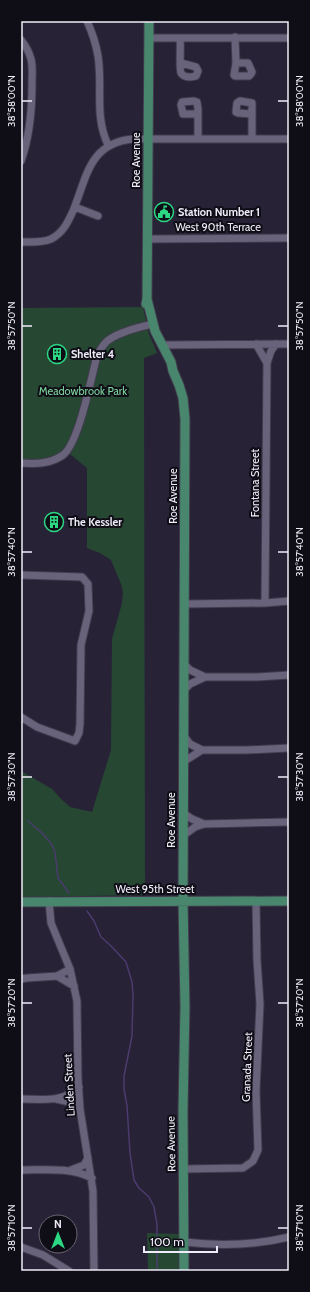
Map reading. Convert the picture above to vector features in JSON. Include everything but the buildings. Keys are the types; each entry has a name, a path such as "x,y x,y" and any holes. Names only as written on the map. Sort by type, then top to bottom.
{"main road":[{"name":"Roe Avenue","path":"149,21 147,299 151,325 158,350 166,365 173,371"},
{"name":"Roe Avenue","path":"151,325 171,362 183,398 185,419 183,735 184,1271"},
{"name":"West 95th Street","path":"21,902 289,900"}],"street":[{"path":"87,21 96,43 98,57 100,121 108,145"},
{"path":"235,37 236,63"},
{"path":"149,38 289,38"},
{"path":"180,38 181,63"},
{"path":"21,40 28,50 32,70 31,121 27,142 21,160"},
{"path":"198,114 198,139"},
{"path":"251,114 252,139"},
{"path":"21,242 44,241 57,235 67,224 92,162 108,145 124,140 148,139 289,139"},
{"path":"75,207 98,216"},
{"name":"West 90th Terrace","path":"148,239 289,238"},
{"path":"21,463 37,464 50,462 67,451 76,434 96,356 110,339 137,328 151,325"},
{"path":"162,344 289,344"},
{"name":"Fontana Street","path":"256,344 266,363"},
{"name":"Fontana Street","path":"265,603 266,363 276,344"},
{"path":"21,575 76,576 85,578 88,584 89,611 81,646 80,724 79,733 75,741 36,727 21,717"},
{"path":"184,604 265,603 289,601"},
{"path":"184,664 190,670 206,677 257,677 289,675"},
{"path":"184,690 190,684 206,677"},
{"path":"183,735 190,744 202,750 289,748"},
{"path":"183,762 202,750"},
{"path":"183,813 192,820 204,824"},
{"path":"184,835 195,827 204,824 289,822"},
{"name":"Granada Street","path":"184,1169 243,1168 253,1161 258,1150 256,1091 260,1004 257,960 256,901"},
{"name":"Linden Street","path":"49,902 51,923 70,969 78,1006 80,1109 92,1178 94,1206 94,1271"},
{"path":"21,980 27,978 56,976 70,969"},
{"path":"56,976 74,986"},
{"path":"21,1099 56,1098 69,1095 79,1087"},
{"path":"56,1098 70,1102 80,1109"},
{"path":"71,1170 84,1165 88,1158"},
{"path":"21,1170 71,1170 92,1178"},
{"path":"184,1242 201,1244 245,1243 289,1237"},
{"path":"21,1247 43,1255 69,1271"}],"green space":[{"name":"Meadowbrook Park","path":"143,307 149,334 157,353 144,358 145,895 21,897 21,771 52,789 70,807 92,812 111,750 112,639 122,603 123,592 111,560 100,553 87,548 87,468 65,450 55,457 39,460 21,460 21,308"},
{"path":"147,1233 181,1234 181,1271 148,1271"}],"waterway":[{"path":"28,821 51,843 55,852 58,878 69,893"},
{"path":"87,911 94,921 101,937 126,962 132,982 132,1036 124,1076 124,1089 134,1180 139,1188 149,1197 154,1207 157,1224 157,1271"}],"place":[{"name":"Station Number 1","path":"164,212"},
{"name":"Shelter 4","path":"57,354"},
{"name":"The Kessler","path":"54,522"}]}
